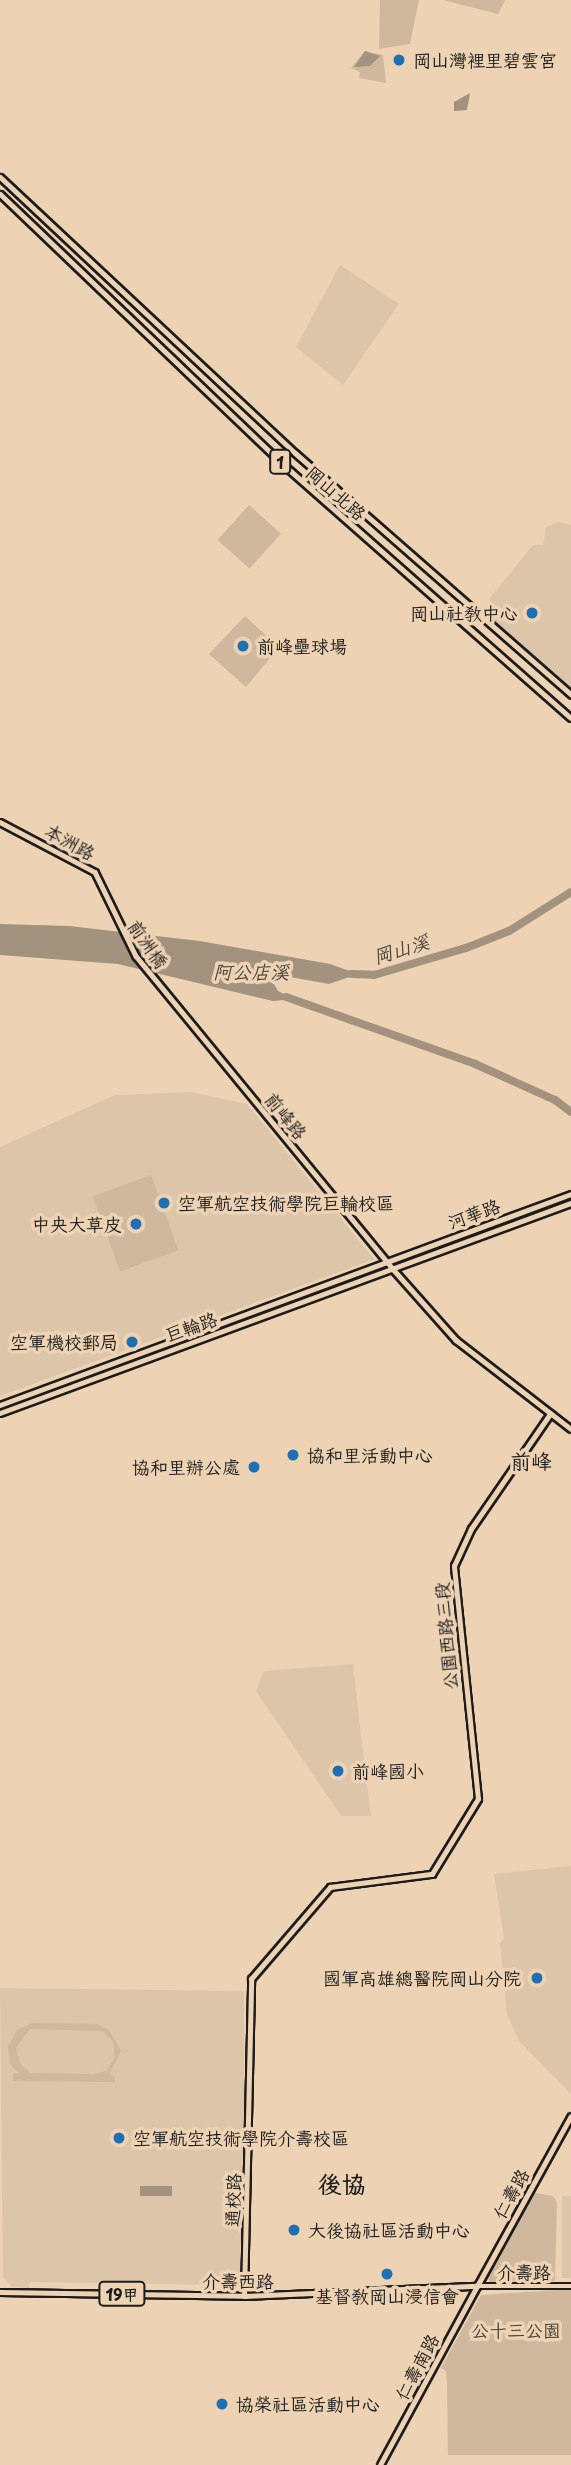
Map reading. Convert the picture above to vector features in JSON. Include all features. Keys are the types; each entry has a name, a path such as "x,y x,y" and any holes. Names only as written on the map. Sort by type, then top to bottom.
{"main road":[{"name":"岡山北路","path":"0,177 295,453 571,695"},
{"name":"岡山北路","path":"0,194 278,460 571,718"},
{"name":"仁壽路","path":"477,2286 571,2116"},
{"name":"介壽西路","path":"0,2292 244,2296 477,2286"}],"street":[{"name":"本洲路","path":"0,822 87,865 95,872 113,914"},
{"name":"前洲橋","path":"113,914 123,937 163,988"},
{"name":"前峰路","path":"163,988 393,1269"},
{"name":"河華路","path":"387,1261 571,1194"},
{"name":"河華路","path":"393,1269 571,1203"},
{"name":"巨輪路","path":"0,1405 387,1261"},
{"name":"巨輪路","path":"0,1413 393,1269"},
{"path":"393,1269 456,1340 571,1429"},
{"name":"公園西路三段","path":"251,1979 330,1887 432,1874 478,1799 454,1566 471,1529 550,1414"},
{"name":"通校路","path":"244,2296 251,1979"},
{"name":"介壽路","path":"477,2286 571,2286"},
{"name":"仁壽南路","path":"381,2463 477,2286"}],"shaded area":[{"path":"340,265 399,304 343,385 296,347"},
{"name":"岡山社教中心","path":"558,522 571,525 571,691 493,620 495,606 489,599 533,545 543,545 546,527"},
{"name":"空軍航空技術學院巨輪校區","path":"191,1092 247,1104 374,1259 0,1396 0,1147 115,1095"},
{"name":"前峰國小","path":"353,1664 371,1816 341,1816 256,1691 264,1671"},
{"name":"國軍高雄總醫院岡山分院","path":"571,1866 571,2094 519,2041 507,2014 500,1943 504,1938 494,1874"},
{"name":"空軍航空技術學院介壽校區","path":"0,1988 244,1991 244,2129 238,2140 243,2145 240,2279 233,2285 30,2282 29,2288 12,2287 3,2277"},
{"path":"562,2196 571,2196 571,2278 562,2278"}],"green space":[{"path":"380,0 419,0 410,44 379,49"},
{"path":"443,0 505,0 498,14"},
{"path":"365,51 383,55 386,83 359,78 360,72 351,68"},
{"path":"249,505 281,534 250,569 218,540"},
{"name":"前峰壘球場","path":"245,616 269,638 272,656 246,687 209,654"},
{"name":"中央大草皮","path":"151,1175 178,1250 120,1271 93,1196"},
{"path":"32,2023 98,2024 109,2030 121,2051 109,2075 115,2076 115,2082 13,2081 13,2073 19,2073 10,2064 8,2046 17,2030","holes":["30,2029 102,2031 113,2041 115,2058 106,2071 93,2074 30,2073 20,2063 16,2048"]},
{"path":"530,2192 553,2196 557,2202 555,2281 490,2282 487,2276"},
{"name":"公十三公園","path":"571,2289 571,2455 448,2455 447,2383 446,2371 441,2368 481,2295"}],"water":[{"path":"365,51 380,56 370,66 354,67"},
{"path":"470,93 467,110 454,111 454,102"},
{"name":"阿公店溪","path":"0,924 69,926 200,941 330,964 358,974 329,984 279,975 273,982 278,991 294,999 273,1001 118,964 0,955"},
{"path":"140,2186 172,2186 172,2196 140,2196"}],"waterway":[{"name":"岡山溪","path":"351,974 374,975 466,948 509,931 571,892"},
{"name":"阿公店溪","path":"286,997 475,1064 555,1100 571,1112"}],"place":[{"name":"岡山灣裡里碧雲宮","path":"399,60"},
{"name":"岡山社教中心","path":"532,613"},
{"name":"前峰壘球場","path":"243,646"},
{"name":"空軍航空技術學院巨輪校區","path":"164,1203"},
{"name":"中央大草皮","path":"136,1224"},
{"name":"空軍機校郵局","path":"132,1342"},
{"name":"協和里活動中心","path":"293,1455"},
{"name":"協和里辦公處","path":"254,1467"},
{"name":"前峰國小","path":"338,1771"},
{"name":"國軍高雄總醫院岡山分院","path":"537,1978"},
{"name":"空軍航空技術學院介壽校區","path":"119,2138"},
{"name":"大後協社區活動中心","path":"294,2230"},
{"name":"基督教岡山浸信會","path":"387,2274"},
{"name":"協榮社區活動中心","path":"222,2404"}],"district":[{"name":"前峰","path":"531,1460"},
{"name":"後協","path":"342,2184"}]}
